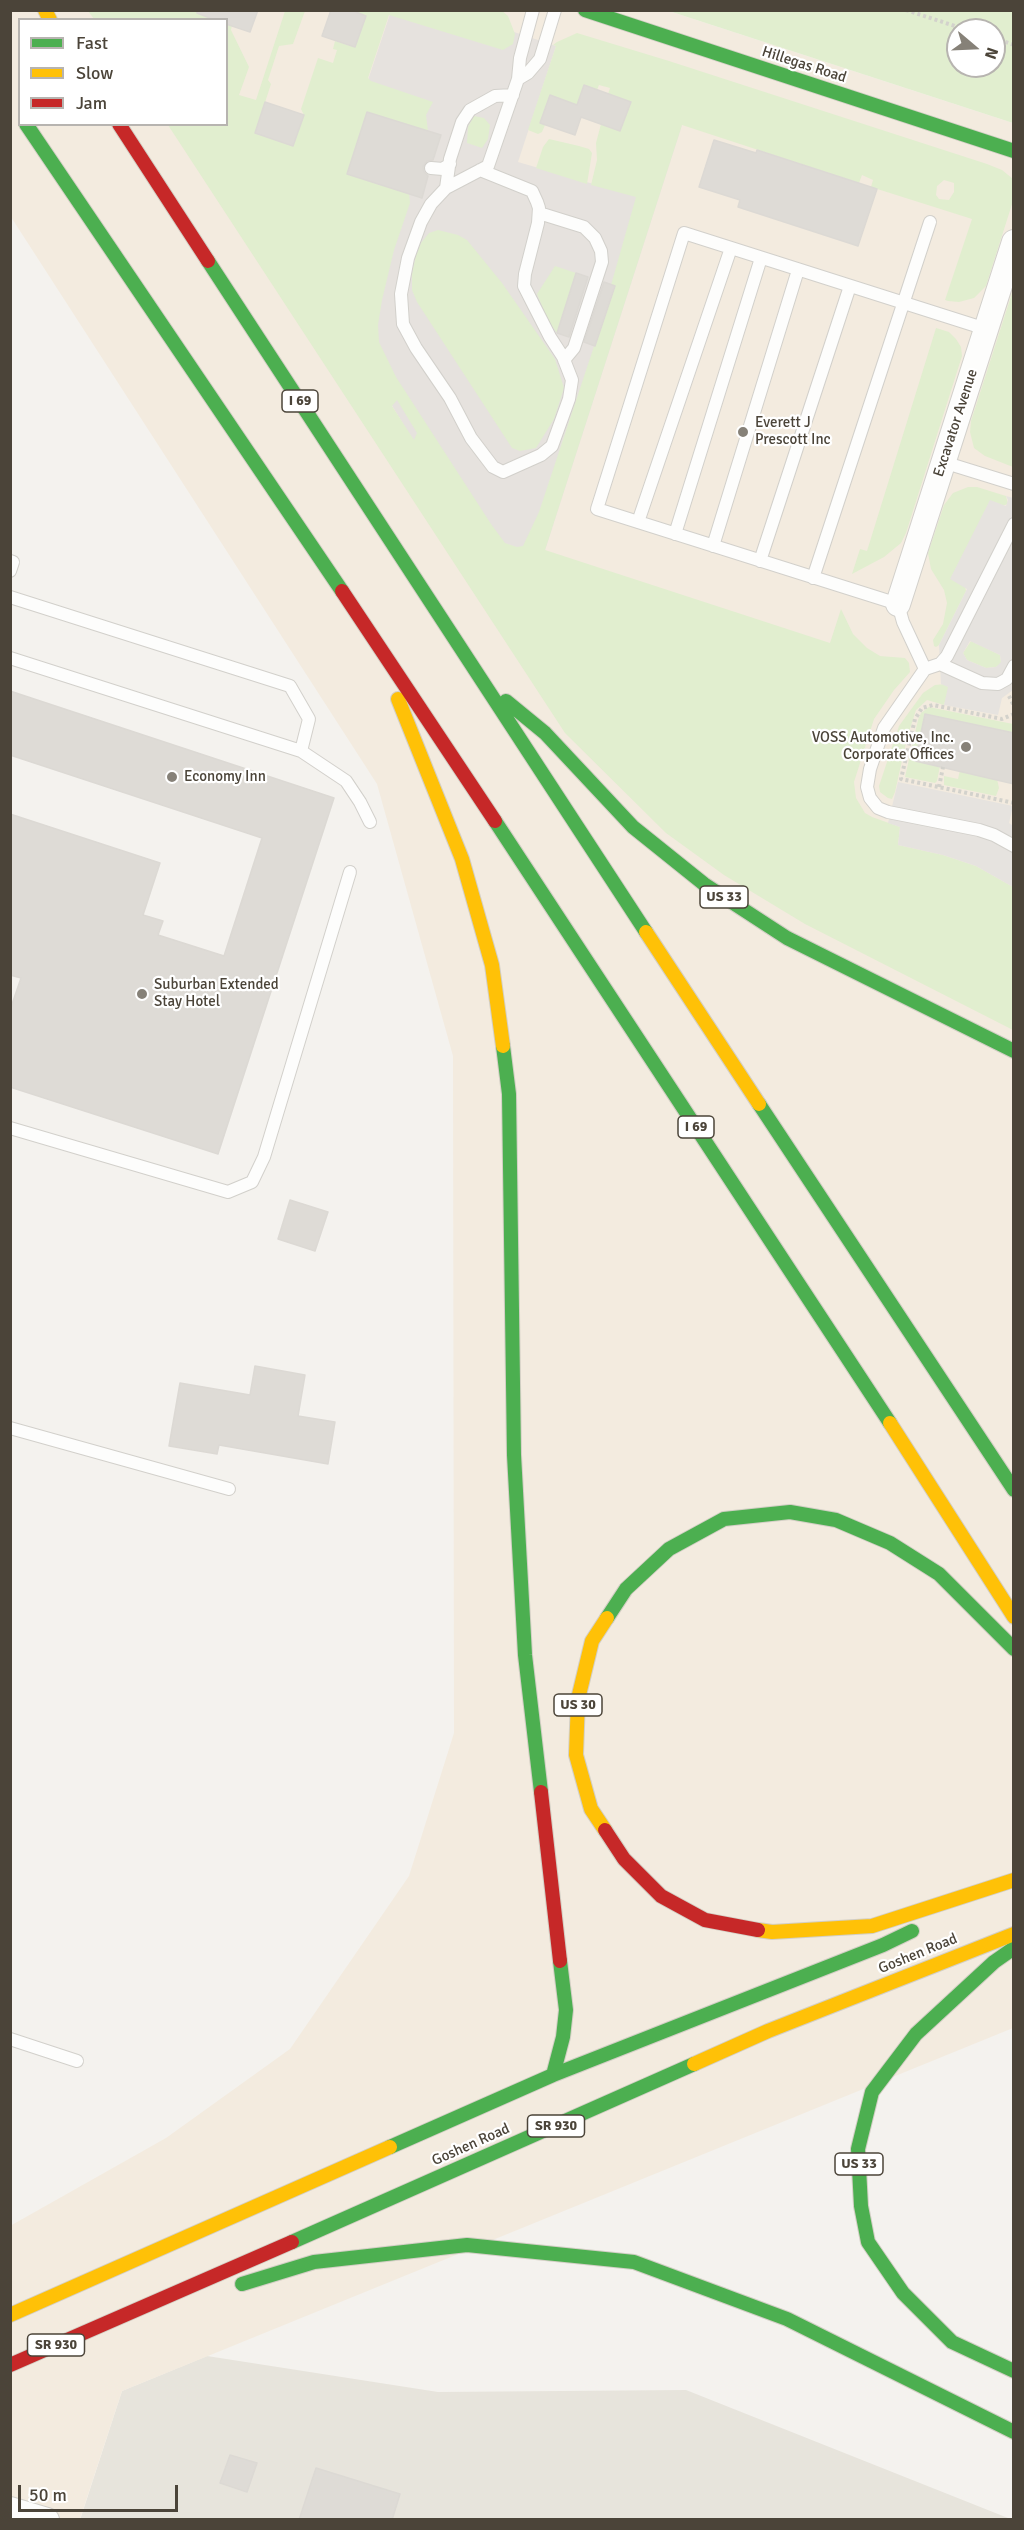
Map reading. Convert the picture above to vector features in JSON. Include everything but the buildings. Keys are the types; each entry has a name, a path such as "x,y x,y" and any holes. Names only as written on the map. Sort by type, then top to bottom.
{"main road":[{"name":"Hillegas Road","path":"585,10 1014,151"},
{"name":"I 69","path":"27,126 375,639 823,1319 1014,1617"},
{"name":"I 69","path":"120,126 479,679 1014,1490"},
{"path":"375,639 462,859 492,965 509,1094 514,1455 525,1655 566,2010 563,2037 553,2075"},
{"name":"US 33","path":"479,679 544,733 633,827 704,884 787,938 1014,1051"},
{"name":"US 30","path":"1014,1649 939,1574 891,1543 837,1520 790,1512 724,1519 669,1549 626,1589 592,1641 578,1699 576,1755 591,1809 624,1859 661,1896 705,1920 772,1932 872,1926 1014,1881"},
{"path":"10,2315 553,2075 882,1945 1014,1881"},
{"name":"Goshen Road","path":"10,2365 768,2031 1014,1934"},
{"name":"US 33","path":"1014,1948 994,1962 916,2034 872,2092 858,2149 861,2206 868,2242 903,2293 952,2342 1014,2371"},
{"path":"225,2289 314,2262 467,2245 634,2262 787,2319 1014,2432"},
{"path":"102,2326 203,2296"}],"street":[{"name":"Excavator Avenue","path":"898,604 1014,242"},
{"path":"10,2509 47,2520"}],"lane":[{"path":"480,170 532,191 539,213 524,286 564,360 572,380 569,399 552,446 541,455 503,472 493,467 471,438 450,398 403,324 401,294 408,258 421,222 431,204 446,188 480,170 488,166 518,79 520,58 533,10"},
{"path":"518,79 528,73 540,59 555,10"},
{"path":"446,188 462,122 470,110 495,96 513,95"},
{"path":"431,168 443,169 450,164"},
{"path":"539,213 584,227 595,237 601,251 602,262 574,348 564,360"},
{"path":"813,578 930,222"},
{"path":"925,669 903,622 898,604 597,509 684,233 986,329"},
{"path":"638,522 731,248"},
{"path":"675,534 761,258"},
{"path":"713,546 798,270"},
{"path":"759,561 850,286"},
{"path":"944,462 1014,484"},
{"path":"1014,524 947,656 940,664 925,669 884,729 870,769 867,787 870,798 878,808 979,830 1014,846"},
{"path":"10,561 13,562 10,571"},
{"path":"10,597 290,686 309,719 301,751"},
{"path":"10,658 301,751 346,782 370,822"},
{"path":"940,664 982,683 998,684 1007,679 1014,666"},
{"path":"10,1128 228,1192 252,1182 264,1157 350,872"},
{"path":"10,1428 229,1489"},
{"path":"10,2039 77,2061"}],"path":[{"path":"906,10 946,23"},
{"path":"1008,693 1014,706"},
{"path":"1014,714 1002,719 928,705 918,711 901,779 1014,803"},
{"path":"939,787 943,767"}],"shaded area":[{"path":"11,11 669,11 1013,123 1013,2028 122,2391 80,2519 11,2519 10,2226 166,2138 290,2049 409,1876 454,1733 453,1056 377,784 11,217"},
{"path":"391,11 451,11 556,46 518,162 638,197 682,125 545,550 534,636 351,339 334,182"},
{"path":"1006,496 1013,498 1013,690 1002,698 998,715 944,705 948,687 941,684 939,645 967,589 950,579 990,500 1006,506 1008,500","holes":["970,641 1000,655 1001,662 996,667 986,668 967,660 963,653"]},
{"path":"898,782 1013,806 1009,823 1013,826 1013,887 976,866 943,855 898,845 900,827 888,823"},
{"path":"207,2356 438,2392 686,2390 1013,2520 80,2520 122,2391"}],"green space":[{"path":"501,10 508,16 515,34 513,44 503,50 389,15 368,78 433,102 426,115 428,131 348,174 409,193 410,203 394,250 382,300 378,325 379,342 396,377 491,524 505,543 517,547 523,546 539,512 614,286 611,285 636,197 591,185 597,160 596,143 601,124 620,131 630,102 608,94 610,88 599,85 597,90 584,86 577,105 550,96 540,123 545,125 542,132 538,134 528,130 556,46 553,45 557,42 577,33 987,164 1002,170 1013,179 1013,201 986,286 974,298 959,302 948,301 945,300 972,219 871,187 873,180 862,175 859,183 682,125 545,550 830,643 841,609 853,634 867,648 880,656 905,658 909,663 910,672 874,719 854,782 856,798 865,813 900,827 898,845 943,855 976,866 1013,887 1013,1030 805,924 724,875 666,833 565,733 169,126 228,126 228,24 232,25 231,30 249,67 239,95 256,100 285,11 305,11 293,44 279,46 268,80 271,84 255,133 293,146 304,115 301,109 318,58 333,63 337,50 333,49 335,41 355,47 366,16 351,11","holes":["944,180 954,183 954,192 949,200 939,199 936,195 937,186","397,400 417,433 414,440 392,406"]},
{"path":"88,11 205,11 204,16 211,18 93,18"},
{"path":"669,11 1013,11 1013,123"},
{"path":"474,116 484,118 490,125 488,139 482,148 467,143 468,127"},
{"path":"549,139 589,149 592,153 587,184 536,168 543,147"},
{"path":"438,230 467,240 502,283 555,359 564,388 554,419 536,448 520,451 512,448 417,302 412,290 412,274 416,255 421,243 429,233"},
{"path":"555,266 576,273 557,333 548,321 537,294"},
{"path":"1013,290 1013,467 985,456 974,448 970,432 971,421"},
{"path":"936,328 949,332 956,339 961,347 962,356 906,533 901,543 884,557 852,574 860,549 867,551"},
{"path":"968,487 977,487 1006,496 1008,504 1002,506 990,501 951,578 965,586 966,591 936,647 933,640 943,624 947,603 944,590 931,569 928,553 944,505 953,493"},
{"path":"971,641 1000,655 1001,663 996,667 986,668 967,660 963,653"},
{"path":"945,684 948,691 944,705 927,700 916,710 895,792 892,799 888,798 880,792 879,786 899,726 923,693 935,685"},
{"path":"929,707 1013,724 1013,733 940,766 935,783 905,777 918,720 921,713"},
{"path":"960,770 997,779 999,788 996,796 944,785 944,776 958,779"}],"traffic: fast":[{"path":"585,10 1014,151"},
{"path":"27,126 342,591"},
{"path":"208,261 646,932"},
{"path":"506,701 545,733 633,827 704,884 787,938 1014,1051"},
{"path":"495,821 890,1423"},
{"path":"503,1046 509,1094 514,1455 525,1655 541,1792"},
{"path":"759,1104 1014,1490"},
{"path":"607,1618 626,1589 669,1549 724,1519 790,1512 836,1520 890,1543 939,1574 1014,1649"},
{"path":"390,2147 553,2075 883,1945 912,1931"},
{"path":"1014,1948 994,1962 916,2034 872,2092 858,2149 861,2206 868,2242 903,2293 952,2342 1014,2371"},
{"path":"553,2075 563,2037 566,2010 560,1961"},
{"path":"292,2242 694,2064"},
{"path":"242,2284 314,2262 467,2245 634,2262 787,2319 1014,2432"}],"traffic: slow":[{"path":"45,10 49,18"},
{"path":"398,699 462,859 492,965 503,1046"},
{"path":"646,932 759,1104"},
{"path":"890,1423 1014,1617"},
{"path":"605,1830 591,1809 576,1755 578,1699 592,1641 607,1618"},
{"path":"758,1930 772,1932 872,1926 1014,1880"},
{"path":"694,2064 768,2031 1014,1934"},
{"path":"10,2315 390,2147"}],"traffic: jam":[{"path":"120,126 208,261"},
{"path":"342,591 495,821"},
{"path":"541,1792 560,1961"},
{"path":"605,1830 624,1859 661,1896 705,1920 758,1930"},
{"path":"10,2365 292,2242"}],"place":[{"name":"Everett J Prescott Inc","path":"743,432"},
{"name":"VOSS Automotive, Inc. Corporate Offices","path":"966,747"},
{"name":"Economy Inn","path":"172,777"},
{"name":"Suburban Extended Stay Hotel","path":"142,994"}]}
